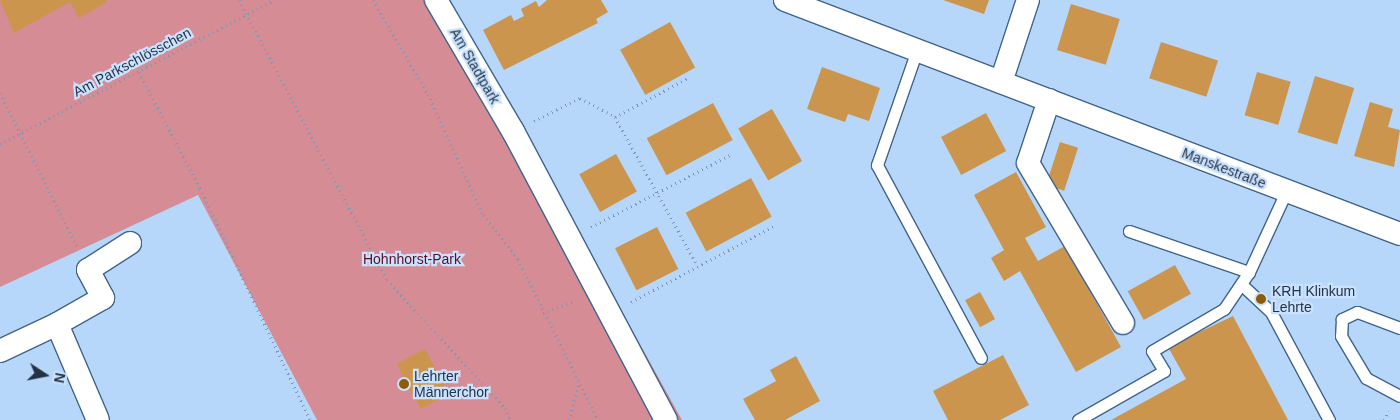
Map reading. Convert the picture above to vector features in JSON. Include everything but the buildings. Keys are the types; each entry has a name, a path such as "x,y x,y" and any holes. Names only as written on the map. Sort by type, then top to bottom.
{"street":[{"name":"Am Stadtpark","path":"436,0 513,131 666,420"},
{"name":"Manskestraße","path":"785,0 1400,234"},
{"path":"1001,82 1028,0"},
{"path":"1049,100 1028,164 1123,323"},
{"path":"0,351 57,324 103,298 88,270 130,244"},
{"path":"57,324 98,420"}],"lane":[{"path":"917,50 876,165 981,358"},
{"path":"1078,420 1164,371 1152,351 1224,309 1249,272 1286,192"},
{"path":"1129,231 1249,272"},
{"path":"1241,284 1272,312 1329,420"},
{"path":"1400,328 1357,312 1342,319 1341,336 1366,378 1400,396"}],"path":[{"path":"239,0 387,280 505,408 510,420"},
{"name":"Am Parkschlösschen","path":"0,144 274,0"},
{"path":"373,0 428,94 483,215 518,259 598,420"},
{"path":"139,72 200,188 310,420"},
{"path":"615,117 688,78"},
{"path":"0,92 88,270"},
{"path":"513,131 580,98 615,117 697,265"},
{"path":"570,238 732,154"},
{"path":"610,314 697,265 774,226"},
{"path":"543,312 599,293"},
{"path":"569,420 579,381"}],"green space":[{"name":"Hohnhorst-Park","path":"0,0 449,0 682,420 317,420 198,195 0,287"}],"place":[{"name":"KRH Klinkum Lehrte","path":"1261,299"},
{"name":"Lehrter Männerchor","path":"404,384"}]}
